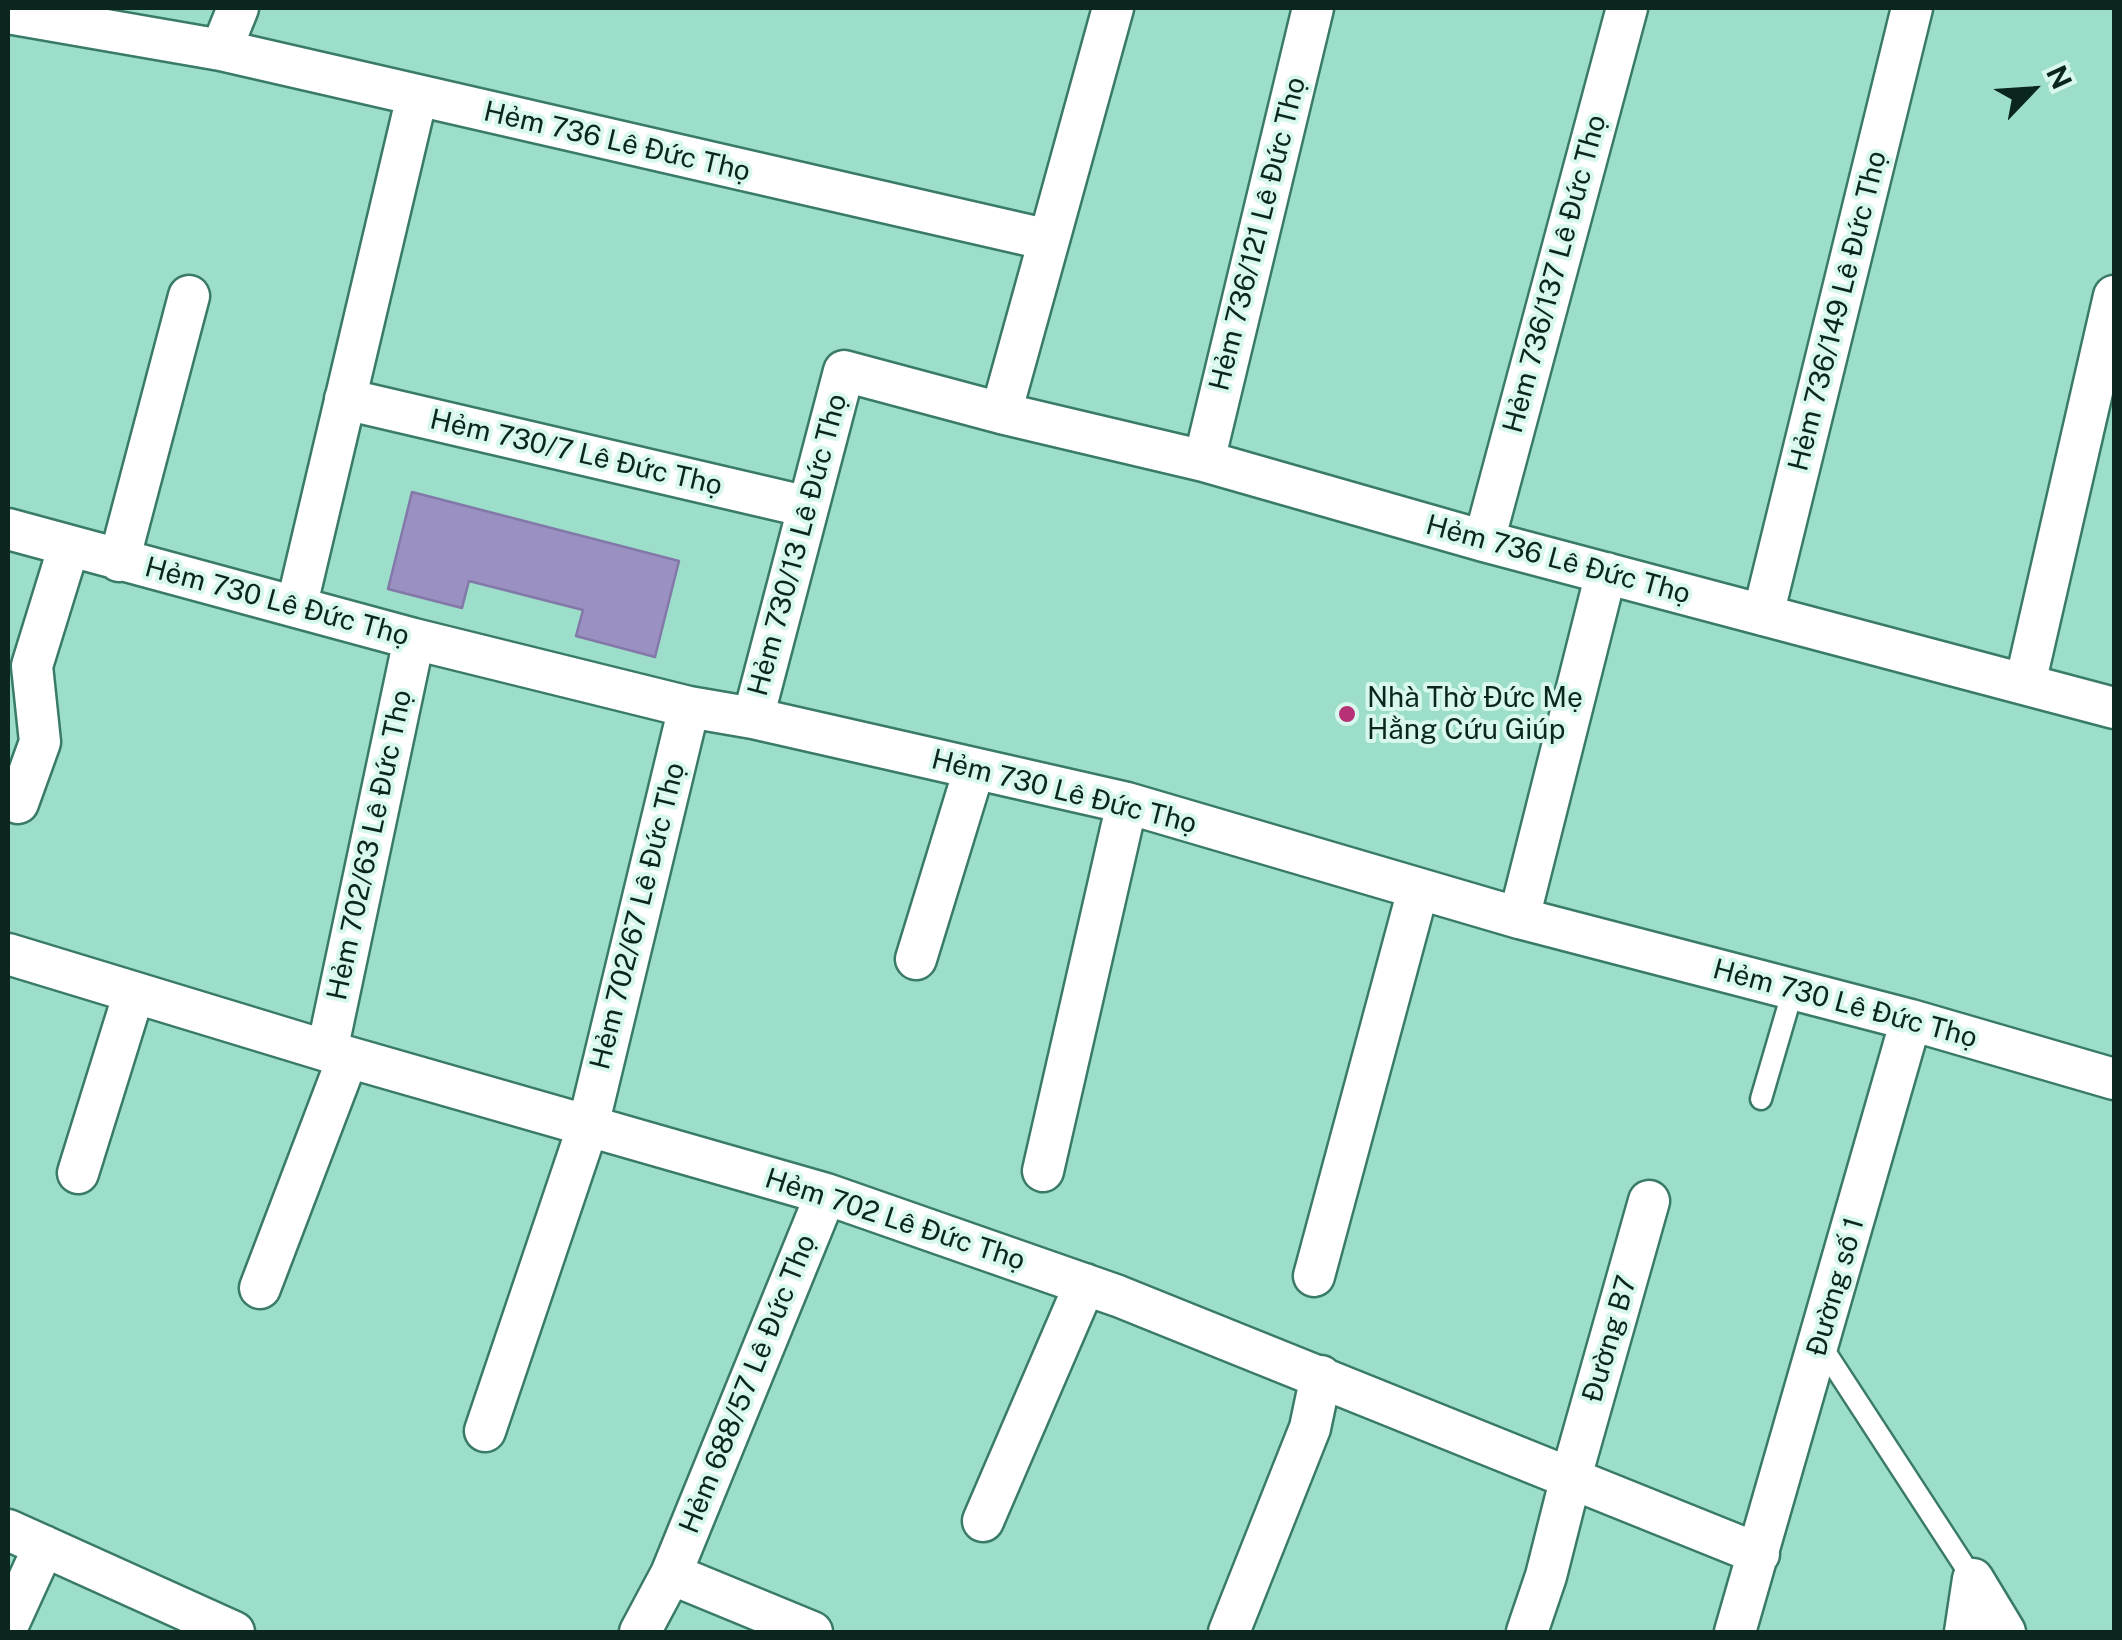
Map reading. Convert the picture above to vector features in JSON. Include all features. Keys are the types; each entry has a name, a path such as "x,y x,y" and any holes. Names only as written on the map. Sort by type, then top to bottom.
{"street":[{"path":"222,50 238,8"},
{"path":"1001,413 1113,8"},
{"name":"Hẻm 736/121 Lê Đức Thọ","path":"1204,461 1313,8"},
{"name":"Hẻm 736/137 Lê Đức Thọ","path":"1484,541 1627,8"},
{"name":"Hẻm 736/149 Lê Đức Thọ","path":"1763,615 1912,8"},
{"name":"Hẻm 736 Lê Đức Thọ","path":"8,13 222,50 1049,240"},
{"path":"296,604 418,96"},
{"path":"119,560 189,296"},
{"path":"2025,684 2114,296"},
{"name":"Hẻm 736 Lê Đức Thọ","path":"844,371 1204,461 1484,541 2114,708"},
{"name":"Hẻm 730/13 Lê Đức Thọ","path":"752,718 844,371"},
{"name":"Hẻm 730/7 Lê Đức Thọ","path":"345,399 808,507"},
{"name":"Hẻm 730 Lê Đức Thọ","path":"8,528 414,638 689,707 1127,803 1418,890 1911,1020 2114,1079"},
{"path":"18,802 40,742 32,666 69,546"},
{"path":"1519,918 1606,574"},
{"name":"Hẻm 702/63 Lê Đức Thọ","path":"260,1288 337,1054 414,638"},
{"name":"Hẻm 702/67 Lê Đức Thọ","path":"485,1431 588,1126 689,707"},
{"path":"916,959 974,770"},
{"path":"1043,1171 1127,803"},
{"path":"1314,1276 1418,890"},
{"name":"Hẻm 702 Lê Đức Thọ","path":"8,954 337,1054 826,1194 1085,1284 1759,1554"},
{"path":"78,1173 134,993"},
{"name":"Đường số 1","path":"1736,1632 1911,1020"},
{"name":"Hẻm 688/57 Lê Đức Thọ","path":"640,1632 670,1574 826,1194"},
{"name":"Đường B7","path":"1527,1632 1546,1576 1649,1201"},
{"path":"982,1521 1085,1284"},
{"path":"1229,1632 1310,1428 1321,1376"},
{"path":"8,1625 26,1538 234,1632"},
{"path":"670,1574 812,1632"},
{"path":"1965,1632 1973,1579"},
{"path":"1973,1579 2005,1632"}],"lane":[{"path":"1761,1099 1793,990"},
{"path":"1820,1344 1973,1579"}],"building":[{"path":"412,492 679,561 655,657 576,636 583,610 469,581 462,608 388,589"}],"place":[{"name":"Nhà Thờ Đức Mẹ Hằng Cứu Giúp","path":"1347,714"}]}
